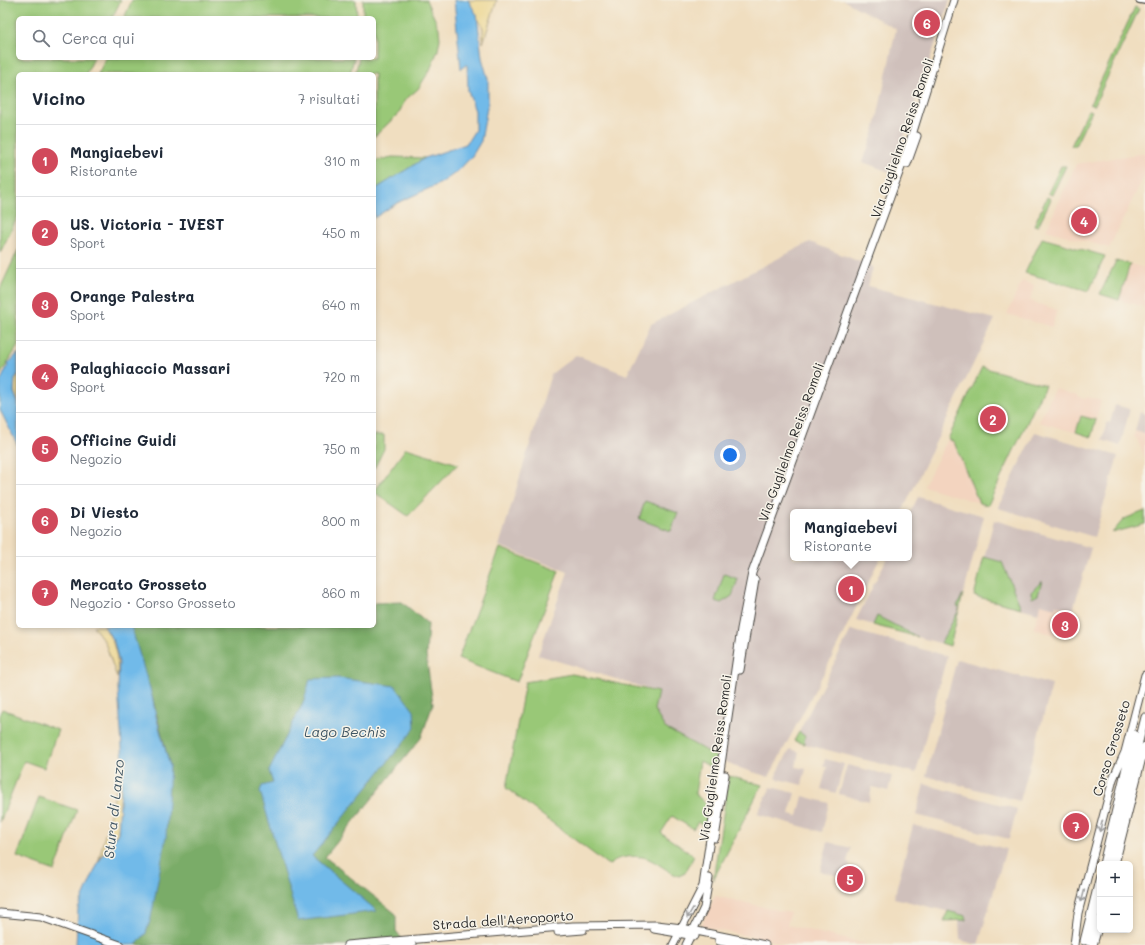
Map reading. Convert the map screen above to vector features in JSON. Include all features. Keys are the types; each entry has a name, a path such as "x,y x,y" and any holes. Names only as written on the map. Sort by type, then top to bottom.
{"main road":[{"name":"Via Guglielmo Reiss Romoli","path":"673,945 698,898 705,876 741,630 752,573 901,167 933,71 954,0"},
{"name":"Via Guglielmo Reiss Romoli","path":"686,945 704,908 747,623 758,567 912,152 959,0"},
{"name":"Corso Grosseto","path":"1074,945 1078,913 1112,786 1125,752 1145,675"},
{"name":"Corso Grosseto","path":"1104,861 1145,690"},
{"name":"Corso Grosseto","path":"1109,861 1145,717"},
{"path":"1116,861 1145,746"},
{"path":"1089,942 1097,894"},
{"path":"1089,942 1100,897"},
{"path":"0,912 41,917 120,945"},
{"path":"0,917 42,922 108,945"},
{"name":"Strada dell'Aeroporto","path":"347,945 573,926 660,927"},
{"path":"660,927 680,930 740,945"},
{"name":"Strada dell'Aeroporto","path":"394,945 574,931 660,927"},
{"path":"1089,942 1097,927"},
{"path":"692,933 765,945"}],"street":[{"path":"1139,0 1145,1"}],"shaded area":[{"path":"843,0 950,0 892,173 863,162 875,128 896,29"},
{"path":"1145,153 1145,174 1109,248 1046,230 1076,164"},
{"path":"810,242 873,267 868,286 995,319 903,509 790,509 790,561 879,561 828,665 769,777 733,766 665,728 654,710 658,692 538,655 568,572 499,546 551,374 576,355 627,375 651,324"},
{"path":"1130,264 1145,268 1145,307 1119,300"},
{"path":"1022,281 1034,285 1030,301 1057,310 1052,327 1007,314"},
{"path":"1055,388 1078,395 1078,397 1085,399 1088,397 1101,401 1091,437 1039,422"},
{"path":"1115,405 1130,409 1120,446 1102,440 1107,422 1110,423"},
{"path":"1140,412 1145,414 1145,434 1135,431"},
{"path":"1135,431 1145,434 1145,458 1137,439 1134,437"},
{"path":"1035,432 1118,456 1094,537 998,508"},
{"path":"948,439 954,442 979,503 924,486"},
{"path":"918,497 984,516 950,646 856,620 886,561 912,561 912,509"},
{"path":"994,520 1091,548 1073,610 1056,605 1055,608 1041,604 1038,613 974,596"},
{"path":"1041,604 1054,607 1055,605 1074,610 1065,638 1034,629"},
{"path":"851,630 947,656 916,773 804,744 805,736 799,732"},
{"path":"957,659 1052,685 1020,801 926,776"},
{"path":"790,749 799,752 796,767 806,769 802,785 775,778"},
{"path":"825,759 844,764 836,793 821,789 827,767 823,765"},
{"path":"847,765 892,776 888,791 872,787 869,802 839,794"},
{"path":"924,784 1017,809 1009,839 916,815"},
{"path":"771,787 795,793 789,814 798,816 803,796 829,803 822,832 757,814"},
{"path":"1066,821 1087,826 1086,832 1065,826"},
{"path":"913,825 1006,849 978,945 960,940 959,920 966,920 966,916 894,898"},
{"path":"828,842 851,848 847,862 850,863 847,878 820,871"},
{"path":"715,896 790,913 787,925 870,945 791,945 703,927 701,926"}],"green space":[{"path":"0,0 121,0 113,16 16,16 16,60 93,60 87,72 16,72 16,220 0,253"},
{"path":"132,0 356,0 357,16 125,16"},
{"path":"363,0 426,0 439,28 440,39 438,50 430,70 418,89 405,100 399,113 376,135 376,72 356,72 358,60 376,60 376,16 363,16"},
{"path":"1135,7 1139,9 1094,106 1090,104"},
{"path":"105,60 354,60 350,72 99,72"},
{"path":"1088,110 1092,111 1075,146 1071,146"},
{"path":"392,157 425,158 376,189 376,161"},
{"path":"1061,166 1066,166 1052,195 1048,193"},
{"path":"1047,197 1051,199 1038,226 1034,225"},
{"path":"1042,238 1105,256 1089,291 1025,273"},
{"path":"16,254 16,349 0,375 0,289"},
{"path":"1116,261 1130,264 1119,300 1100,294"},
{"path":"982,367 1045,385 988,505 979,503 954,442 948,439"},
{"path":"1081,416 1096,420 1091,437 1076,432"},
{"path":"376,435 384,435 384,449 376,465"},
{"path":"406,448 458,464 408,516 376,493 376,489"},
{"path":"645,501 678,513 671,531 639,519"},
{"path":"1145,511 1145,524 1112,533 1124,519"},
{"path":"500,548 559,571 517,682 458,659"},
{"path":"984,557 1002,562 1021,608 974,596"},
{"path":"724,574 738,579 732,596 721,603 715,601"},
{"path":"1042,581 1038,595 1032,598 1031,592"},
{"path":"963,594 960,608 957,606"},
{"path":"402,602 428,624 426,655 433,704 421,738 325,857 396,914 396,931 407,945 136,945 146,933 170,766 152,696 131,628 376,628 376,603"},
{"path":"959,610 950,646 941,643"},
{"path":"877,616 918,637 873,625"},
{"path":"572,674 658,692 654,710 665,728 717,757 715,770 700,761 695,794 710,807 707,829 698,822 693,829 672,816 661,833 694,856 685,873 679,876 655,862 642,857 621,858 612,862 610,865 607,864 506,788 525,682"},
{"path":"2,709 58,730 44,768 24,761 0,822 0,713"},
{"path":"799,732 805,736 804,744 794,741"},
{"path":"729,776 762,785 713,880"},
{"path":"39,797 77,810 55,871 17,857"},
{"path":"948,911 966,916 967,920 944,921"}],"sand":[{"path":"468,0 497,0 483,43 483,28"},
{"path":"16,377 16,398 14,392 14,381"},
{"path":"94,628 105,628 111,638 117,657 117,678 105,642"},
{"path":"123,762 118,833 107,844 98,863"}],"water":[{"path":"454,0 468,0 477,15 482,58 488,79 488,102 481,141 472,156 458,171 441,183 397,203 376,217 376,189 425,158 466,144 475,130 475,111 468,91 467,64 461,69"},
{"path":"16,355 16,377 14,392 16,398 16,442 0,410 0,382 9,363"},
{"path":"105,628 132,628 152,696 170,766 166,837 151,918 146,933 136,945 76,945 78,909 98,863 118,833 123,762 118,688 119,663 114,642"},
{"name":"Lago Bechis","path":"338,678 395,686 414,711 415,728 312,856 377,911 298,921 260,791 262,786 273,783 269,771 304,701 310,679"}],"place":[{"name":"Di Viesto","path":"927,23"},
{"name":"Palaghiaccio Massari","path":"1084,221"},
{"name":"US. Victoria - IVEST","path":"993,419"},
{"name":"Mangiaebevi","path":"851,589"},
{"name":"Orange Palestra","path":"1065,625"},
{"name":"Mercato Grosseto","path":"1076,826"},
{"name":"Officine Guidi","path":"850,879"}],"water label":[{"name":"Stura di Lanzo","path":"114,809"}]}
